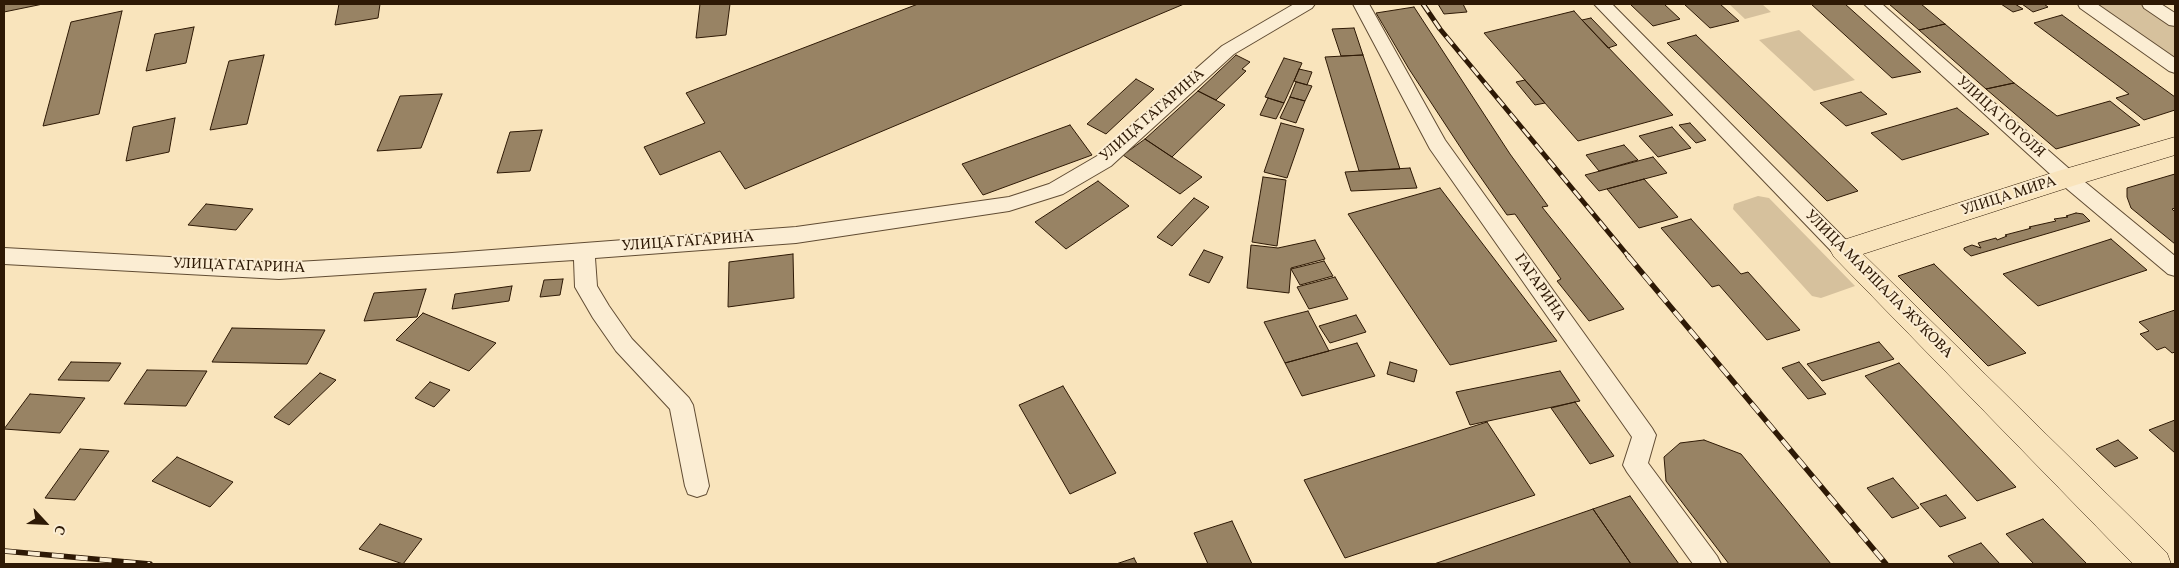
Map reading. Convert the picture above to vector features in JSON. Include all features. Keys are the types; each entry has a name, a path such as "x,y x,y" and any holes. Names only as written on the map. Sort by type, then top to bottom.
{"main road":[{"name":"УЛИЦА МИРА","path":"1843,250 2067,178 2175,146"},
{"name":"УЛИЦА МАРШАЛА ЖУКОВА","path":"1843,250 2155,564"}],"street":[{"name":"УЛИЦА ГАГАРИНА","path":"4,256 280,271 796,235 1009,204 1056,190 1104,161 1228,50 1306,4"},
{"name":"ГАГАРИНА","path":"1361,4 1437,144 1644,435 1635,466 1708,564"},
{"name":"УЛИЦА МАРШАЛА ЖУКОВА","path":"1602,4 1843,250"},
{"name":"УЛИЦА ГОГОЛЯ","path":"1872,4 2067,178 2175,268"},
{"path":"2086,4 2175,67"},
{"path":"2150,4 2175,22"},
{"path":"584,251 586,287 601,312 624,344 681,405 697,486"}],"shaded area":[{"path":"1729,4 1762,4 1771,12 1745,19"},
{"path":"2094,4 2141,4 2175,27 2175,62"},
{"path":"1799,30 1855,80 1814,91 1759,40"},
{"path":"1758,196 1769,198 1855,286 1821,298 1812,296 1733,209 1734,204"}],"building":[{"path":"4,4 43,4 4,12"},
{"path":"339,4 380,4 378,18 335,25"},
{"path":"700,4 730,4 726,35 696,38"},
{"path":"918,4 1184,4 745,189 720,151 660,175 644,147 705,123 686,93"},
{"path":"1438,4 1463,4 1467,12 1444,14"},
{"path":"1630,4 1664,4 1680,19 1653,26"},
{"path":"1684,4 1720,4 1739,21 1710,28"},
{"path":"1811,4 1845,4 1921,72 1892,78"},
{"path":"1889,4 1921,4 1945,24 1919,30"},
{"path":"2001,4 2015,4 2023,9 2013,12"},
{"path":"2022,4 2044,4 2048,7 2033,12"},
{"path":"1414,7 1510,154 1548,206 1542,207 1624,309 1589,321 1557,281 1561,279 1515,214 1507,215 1470,162 1409,69 1376,13"},
{"path":"122,11 99,114 43,126 71,22"},
{"path":"1574,11 1673,115 1578,141 1484,33"},
{"path":"2062,15 2175,97 2175,110 2144,120 2116,98 2129,94 2034,23"},
{"path":"1591,18 1617,45 1608,48 1582,20"},
{"path":"1945,24 2014,83 1986,89 1919,30"},
{"path":"194,27 186,63 146,71 155,34"},
{"path":"1354,28 1363,55 1341,56 1332,29"},
{"path":"1696,35 1858,191 1827,201 1667,43"},
{"path":"264,55 247,124 210,130 229,61"},
{"path":"1236,55 1250,62 1242,69 1246,71 1216,100 1198,91"},
{"path":"1363,55 1400,169 1359,171 1325,57"},
{"path":"1284,58 1302,63 1284,103 1265,97"},
{"path":"1299,69 1312,72 1307,85 1294,81"},
{"path":"1136,79 1154,89 1106,134 1087,124"},
{"path":"1525,80 1545,103 1535,105 1516,82"},
{"path":"1296,82 1312,86 1305,101 1290,97"},
{"path":"2014,83 2057,116 2110,101 2140,125 2056,149 1986,89"},
{"path":"1198,91 1225,105 1172,157 1145,139"},
{"path":"1861,92 1887,114 1846,126 1820,103"},
{"path":"442,94 421,148 377,151 400,96"},
{"path":"1290,97 1305,101 1296,123 1280,118"},
{"path":"1268,98 1284,103 1276,119 1260,115"},
{"path":"1957,108 1989,134 1902,160 1871,133"},
{"path":"175,118 169,152 126,161 133,127"},
{"path":"1281,123 1304,129 1287,178 1264,172"},
{"path":"1690,123 1706,140 1696,143 1679,125"},
{"path":"1070,125 1092,155 983,195 962,164"},
{"path":"1672,127 1691,148 1658,157 1639,136"},
{"path":"542,130 530,171 497,173 510,132"},
{"path":"1145,139 1202,177 1180,194 1123,155"},
{"path":"1624,145 1638,160 1599,171 1586,155"},
{"path":"1653,157 1667,173 1599,191 1585,175"},
{"path":"1410,168 1417,188 1351,191 1345,172"},
{"path":"2175,174 2175,208 2172,209 2175,212 2175,244 2131,208 2127,197 2127,188"},
{"path":"1263,177 1286,180 1277,246 1252,242"},
{"path":"1644,179 1678,217 1639,228 1607,189"},
{"path":"1098,181 1129,206 1066,249 1035,222"},
{"path":"1440,188 1557,341 1450,365 1348,214"},
{"path":"1194,198 1209,207 1172,246 1157,237"},
{"path":"206,204 253,209 236,230 188,225"},
{"path":"2076,213 2083,214 2090,221 1971,256 1964,250 1964,248 1972,245 1981,248 1978,243 1996,238 1997,240 2007,236 2005,235 2056,221 2054,219 2068,217 2066,216"},
{"path":"1691,219 1741,274 1748,272 1800,330 1767,340 1719,285 1712,287 1661,228"},
{"path":"2111,239 2147,270 2038,306 2003,274"},
{"path":"1315,240 1325,259 1291,268 1289,293 1247,288 1251,245 1278,248"},
{"path":"1204,250 1223,257 1209,283 1189,275"},
{"path":"793,254 794,298 728,307 729,262"},
{"path":"1324,261 1333,276 1300,285 1291,269"},
{"path":"1934,264 2026,353 1988,366 1898,276"},
{"path":"1335,277 1348,299 1309,309 1297,287"},
{"path":"563,279 560,295 540,297 544,280"},
{"path":"512,286 509,301 452,309 455,294"},
{"path":"426,289 417,317 364,321 374,293"},
{"path":"2175,310 2175,352 2172,353 2165,347 2157,350 2140,334 2149,331 2139,322"},
{"path":"1308,311 1329,351 1285,363 1264,322"},
{"path":"423,313 496,343 469,371 396,340"},
{"path":"1356,315 1366,332 1330,343 1319,326"},
{"path":"232,328 325,330 307,364 212,362"},
{"path":"1879,342 1894,359 1822,381 1807,364"},
{"path":"1357,343 1375,376 1302,396 1285,363"},
{"path":"71,362 121,363 109,381 58,380"},
{"path":"1390,362 1417,370 1414,382 1387,374"},
{"path":"1799,362 1826,394 1808,399 1782,368"},
{"path":"1899,363 2016,487 1977,501 1865,376"},
{"path":"147,370 207,371 186,406 124,404"},
{"path":"1560,371 1580,401 1470,425 1456,392"},
{"path":"320,373 336,380 289,425 274,417"},
{"path":"430,382 450,390 434,407 415,398"},
{"path":"1063,386 1116,473 1070,494 1019,405"},
{"path":"30,394 85,398 60,433 4,429"},
{"path":"1575,402 1614,456 1590,464 1551,408"},
{"path":"2175,420 2175,453 2149,430"},
{"path":"1487,422 1535,495 1345,558 1304,480"},
{"path":"1704,440 1741,454 1831,564 1729,564 1666,481 1664,457 1680,443"},
{"path":"2118,440 2138,458 2115,467 2096,449"},
{"path":"80,449 109,451 75,500 45,498"},
{"path":"177,457 233,482 210,507 152,481"},
{"path":"1893,478 1919,508 1892,518 1867,488"},
{"path":"1946,495 1966,518 1940,527 1920,504"},
{"path":"1630,496 1679,564 1631,564 1593,509"},
{"path":"1593,509 1631,564 1434,564"},
{"path":"2043,519 2087,564 2034,564 2006,534"},
{"path":"1232,521 1252,564 1208,564 1194,533"},
{"path":"380,524 422,539 403,564 359,549"},
{"path":"1981,543 2000,564 1955,564 1948,556"},
{"path":"1134,558 1137,564 1116,564"}],"railway":[{"path":"1423,4 1440,29 1629,257"},
{"path":"1628,256 1886,564"},
{"path":"4,551 150,564"}]}
